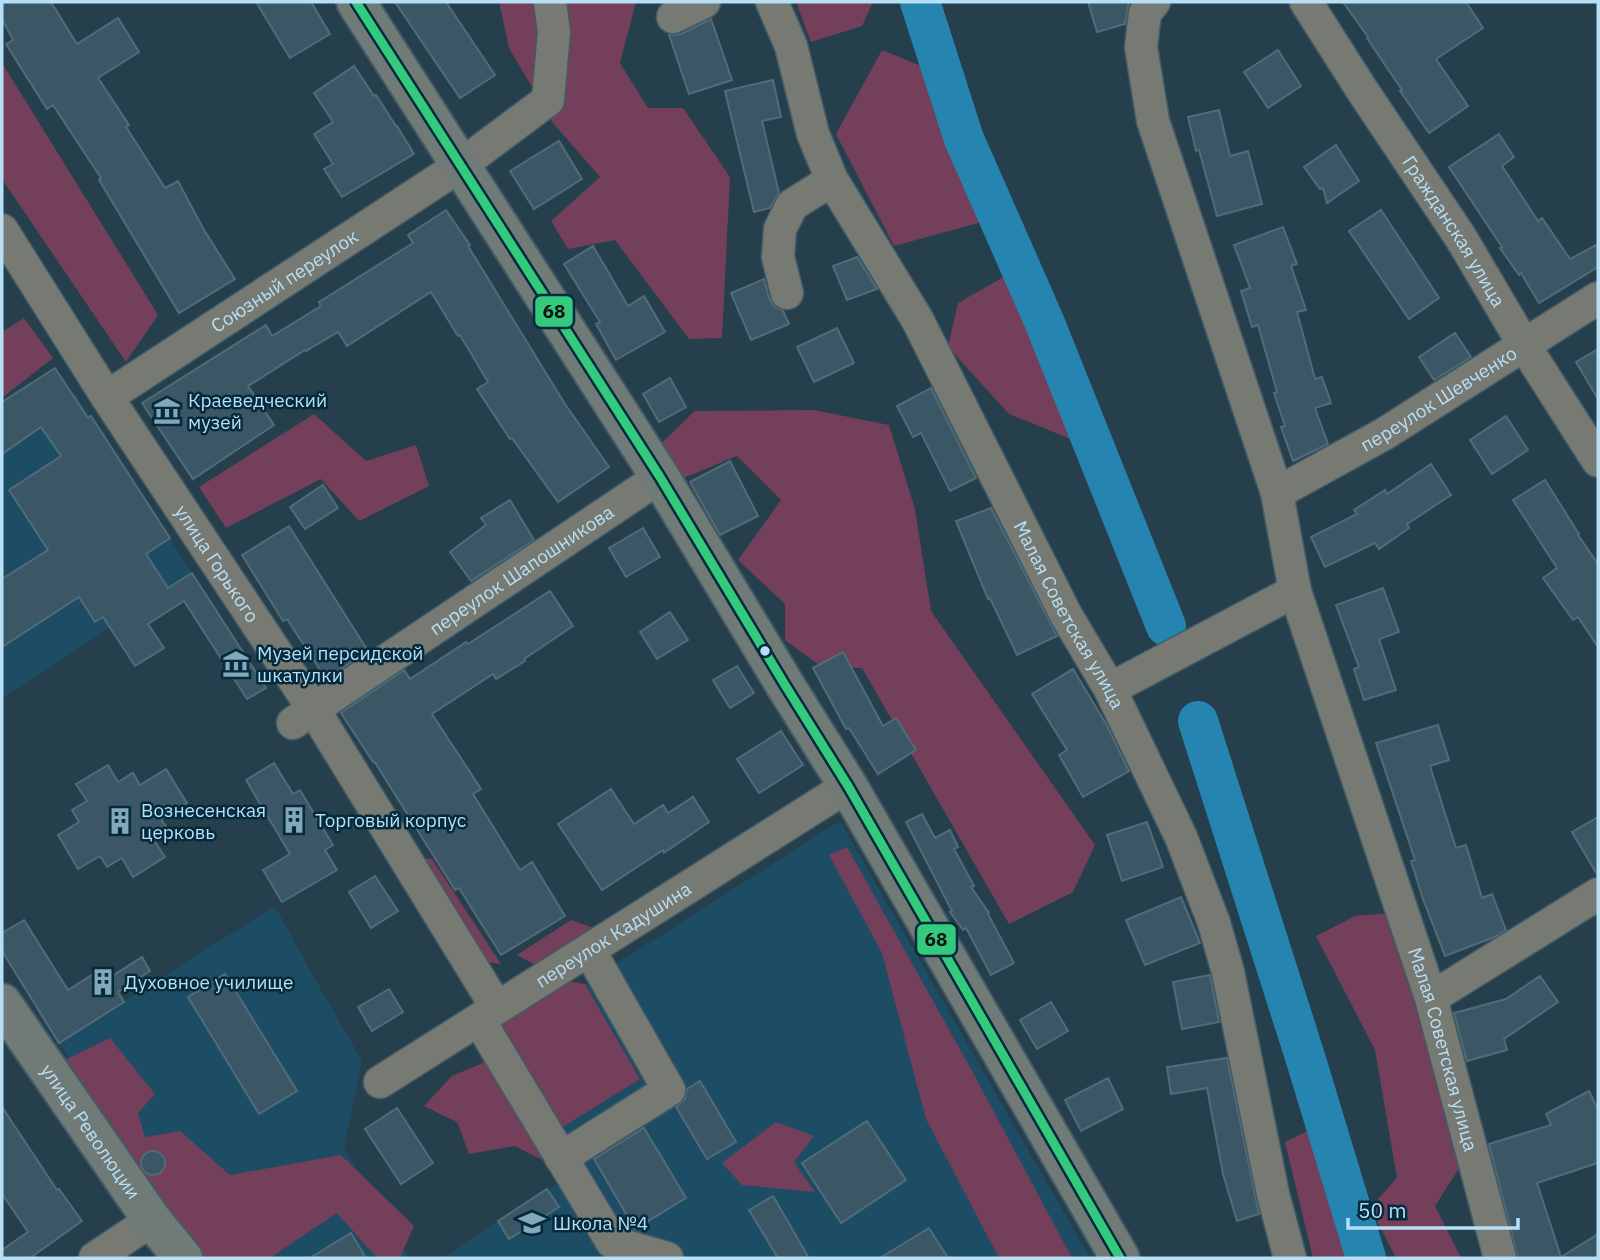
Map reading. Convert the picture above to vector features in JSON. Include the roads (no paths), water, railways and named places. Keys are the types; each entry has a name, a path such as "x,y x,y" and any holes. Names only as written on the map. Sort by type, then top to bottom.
{"main road":[{"path":"356,2 660,477 848,786 1120,1258"},
{"name":"улица Революции","path":"2,1003 152,1220 183,1258"}],"street":[{"name":"Союзный переулок","path":"107,397 461,165 548,100 554,32 550,2"},
{"path":"673,18 704,2"},
{"name":"Малая Советская улица","path":"772,2 791,46 813,134 832,180 917,319 1066,615 1111,689 1181,837 1228,972 1273,1194 1290,1258"},
{"name":"Малая Советская улица","path":"1153,2 1145,13 1141,47 1153,121 1277,493 1295,591 1431,998 1500,1258"},
{"name":"Гражданская улица","path":"1306,2 1461,237 1524,345 1598,461"},
{"path":"787,293 778,257 780,229 792,205 832,180"},
{"name":"улица Горького","path":"2,230 488,1014 561,1158 612,1242 667,1258"},
{"name":"переулок Шевченко","path":"1277,493 1384,433 1598,298"},
{"name":"переулок Шапошникова","path":"304,717 660,477"},
{"path":"1111,689 1295,591"},
{"name":"переулок Кадушина","path":"380,1082 848,786"},
{"path":"1431,998 1598,894"},
{"path":"561,1158 669,1090 589,950"},
{"path":"94,1258 152,1220"}],"waterway":[{"path":"920,2 964,139 1044,321 1166,626"},
{"path":"1198,721 1366,1258"}],"place":[{"name":"Краеведческий музей","path":"167,411"},
{"name":"Музей персидской шкатулки","path":"236,664"},
{"name":"Торговый корпус","path":"294,820"},
{"name":"Вознесенская церковь","path":"120,821"},
{"name":"Духовное училище","path":"103,982"},
{"name":"Школа №4","path":"532,1223"}]}
